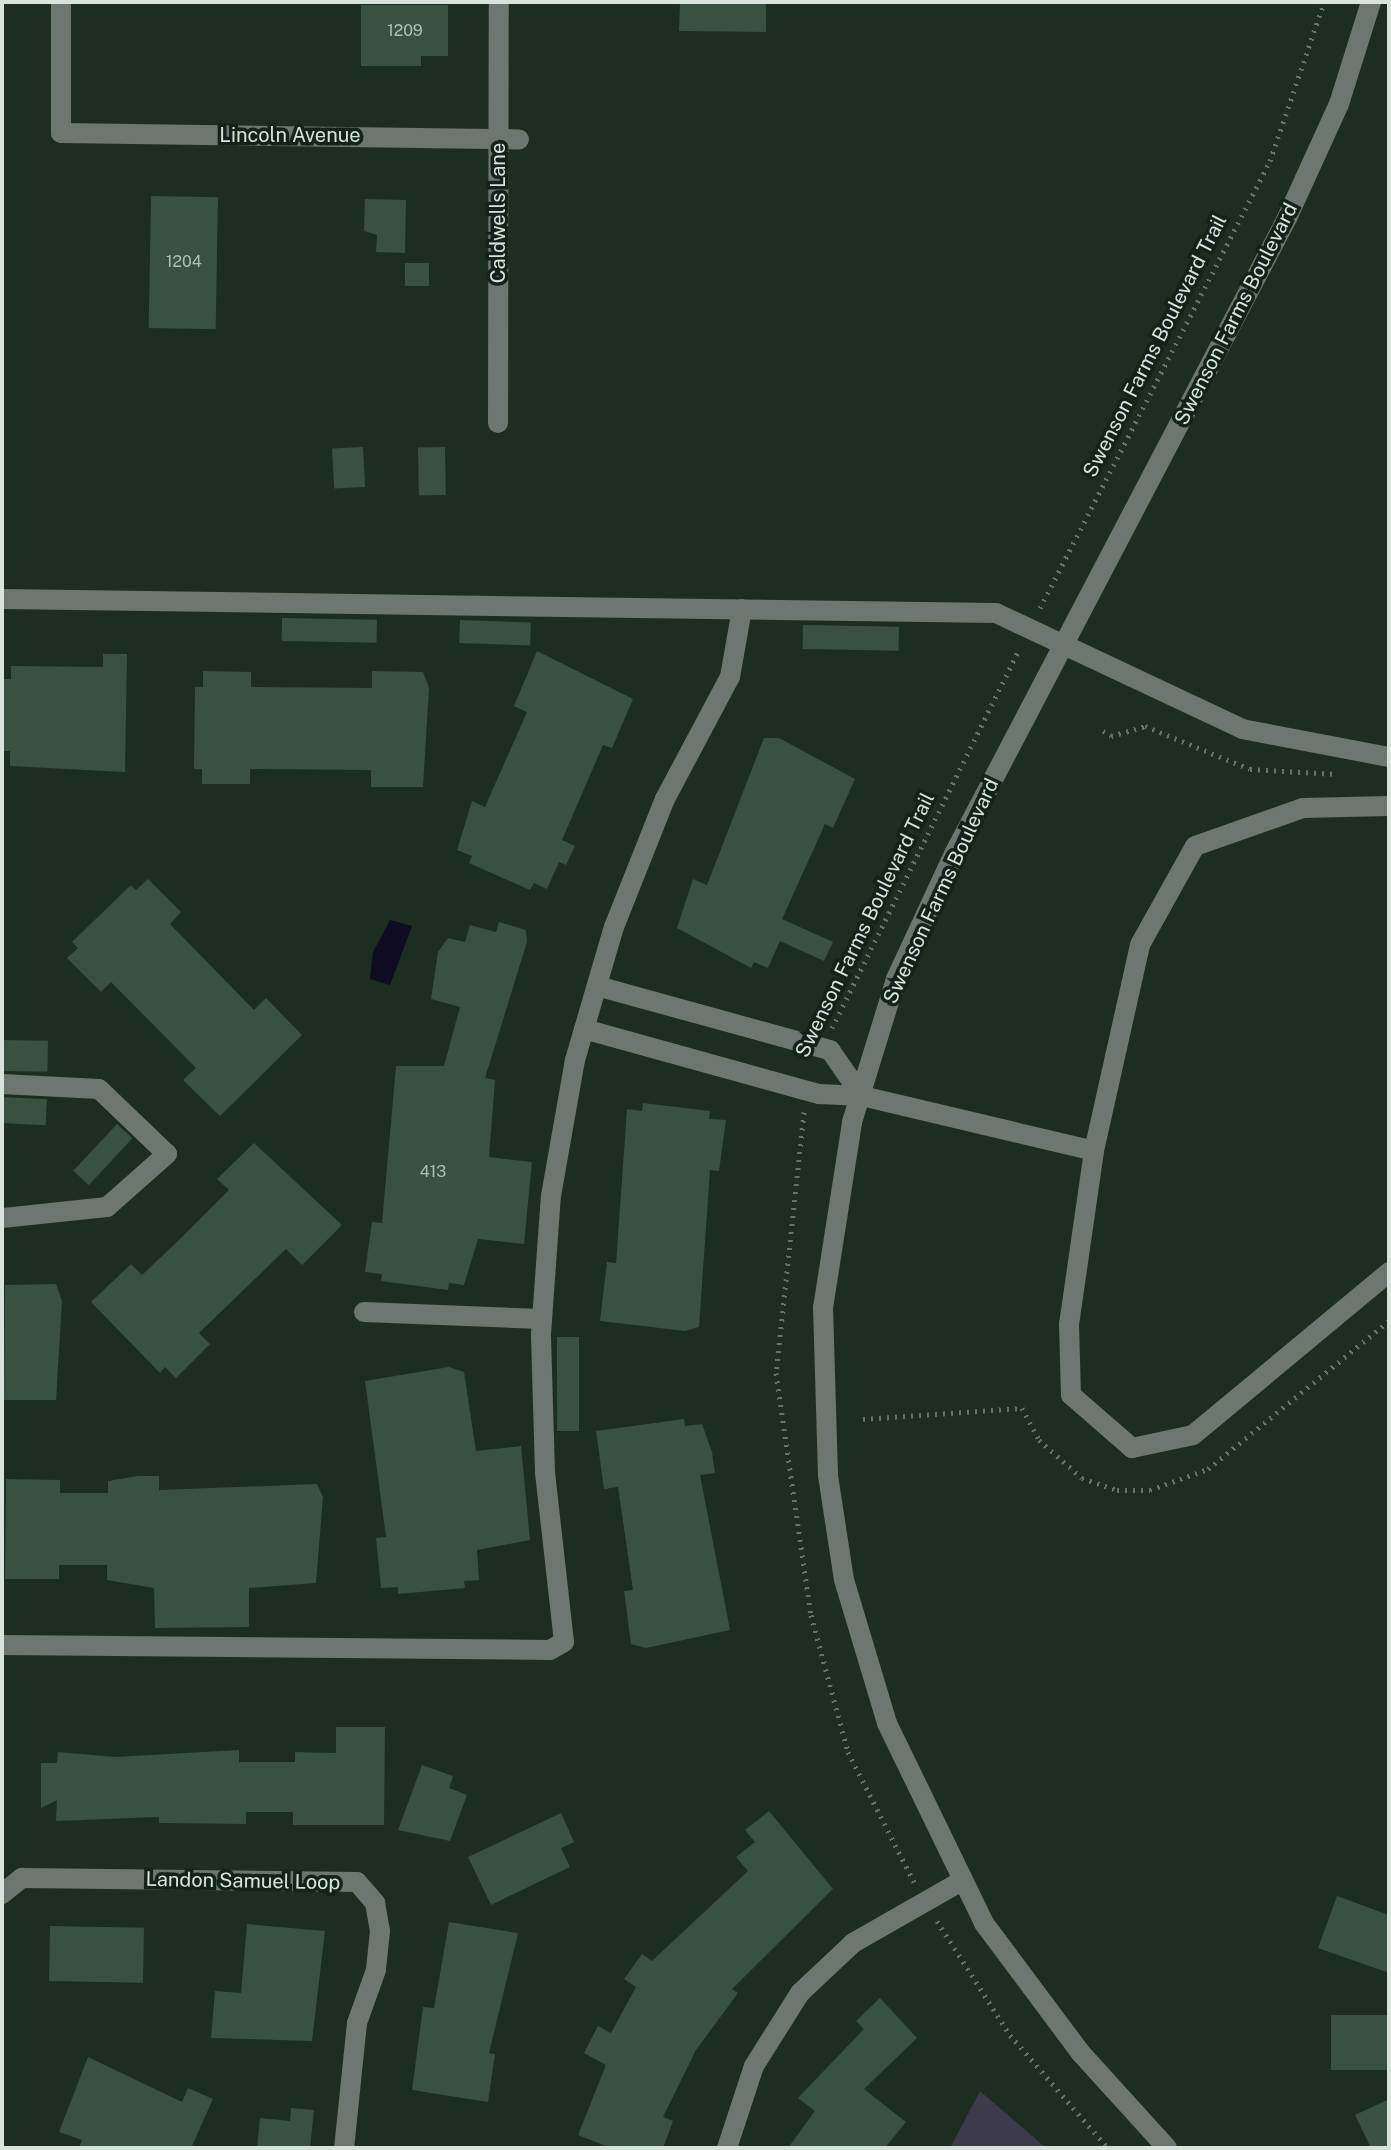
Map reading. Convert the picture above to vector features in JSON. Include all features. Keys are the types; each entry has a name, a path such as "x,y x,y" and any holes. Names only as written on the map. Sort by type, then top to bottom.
{"street":[{"name":"Lincoln Avenue","path":"61,2 61,133 498,136 519,139"},
{"name":"Caldwells Lane","path":"498,423 499,2"},
{"name":"Swenson Farms Boulevard","path":"1167,2148 1028,1988 960,1882 883,1711 844,1580 828,1475 823,1308 836,1199 896,979 1064,642 1287,218 1339,104 1371,2"},
{"path":"2,599 996,613 1064,642 1242,729 1389,757"},
{"path":"2,1645 550,1650 567,1629 545,1472 541,1319 551,1196 584,1029 597,986 665,799 730,677 742,609"},
{"path":"1389,806 1303,808 1195,846 1140,945 1094,1151 1069,1324 1071,1395 1132,1448 1193,1435 1389,1272"},
{"path":"597,986 823,1048 862,1096"},
{"path":"584,1029 808,1091 862,1096 1094,1151"},
{"path":"2,1084 99,1089 167,1154 99,1210 2,1218"},
{"path":"364,1312 541,1319"},
{"name":"Landon Samuel Loop","path":"2,1894 22,1878 357,1882 375,1903 380,1931 357,2023 344,2148"},
{"path":"727,2148 754,2066 800,1993 853,1943 960,1882"}],"path":[{"name":"Swenson Farms Boulevard Trail","path":"823,1048 1030,627 1270,161 1324,2"},
{"path":"1103,731 1111,736 1145,726 1250,769 1346,774"},
{"path":"808,1091 776,1373 804,1570 848,1752 926,1902 1010,2035 1108,2148"}],"shaded area":[{"path":"390,920 412,926 390,985 370,979 373,952"},
{"path":"980,2091 1046,2148 950,2148"}],"building":[{"path":"766,2 766,32 679,31 680,3"},
{"path":"361,5 448,5 448,56 421,56 421,66 361,66"},
{"path":"151,196 218,197 216,329 149,328"},
{"path":"365,199 406,200 405,253 376,252 377,235 364,231"},
{"path":"405,263 429,263 429,286 405,286"},
{"path":"363,447 365,487 334,489 332,449"},
{"path":"418,447 445,447 446,495 419,495"},
{"path":"282,618 377,620 377,643 282,641"},
{"path":"460,620 531,622 530,645 459,643"},
{"path":"803,625 899,627 899,651 803,649"},
{"path":"537,651 633,699 612,748 603,745 562,840 575,846 566,865 559,862 547,889 534,883 530,890 469,863 472,856 457,850 472,801 485,807 527,712 514,706"},
{"path":"103,654 127,654 125,772 10,766 10,751 2,751 2,679 11,679 11,666 103,667"},
{"path":"203,671 251,672 251,687 372,688 372,671 423,672 429,688 423,787 371,787 371,770 250,769 250,784 202,784 202,769 194,769 195,687 203,687"},
{"path":"764,738 779,738 855,779 833,828 825,824 782,919 833,942 824,961 780,941 768,968 754,962 751,968 677,928 693,879 707,885"},
{"path":"148,879 181,912 170,924 254,1010 266,998 302,1035 220,1116 183,1080 196,1068 111,982 101,992 67,958 78,948 72,942 131,885 136,890"},
{"path":"499,922 526,930 527,942 485,1078 495,1080 489,1157 532,1162 524,1244 478,1239 464,1285 449,1283 448,1290 381,1281 382,1274 365,1272 372,1222 382,1223 396,1066 444,1066 460,1007 431,999 438,952 448,938 465,942 470,925 496,932"},
{"path":"2,1040 48,1041 47,1072 2,1071"},
{"path":"2,1097 47,1099 46,1125 2,1123"},
{"path":"643,1103 710,1111 709,1119 726,1120 719,1171 710,1170 699,1327 685,1331 600,1321 607,1262 616,1263 627,1109 642,1111"},
{"path":"117,1124 132,1138 89,1185 73,1171"},
{"path":"254,1143 342,1225 302,1265 286,1249 199,1333 210,1344 176,1378 165,1367 160,1373 91,1302 131,1264 142,1275 179,1240 229,1190 217,1179"},
{"path":"56,1284 62,1301 56,1400 4,1400 5,1285"},
{"path":"557,1337 579,1337 579,1431 557,1431"},
{"path":"449,1367 464,1372 476,1451 521,1446 530,1540 477,1550 479,1580 464,1581 465,1588 398,1594 398,1587 381,1588 376,1538 386,1537 365,1381"},
{"path":"684,1419 685,1426 702,1424 712,1452 715,1473 700,1475 730,1630 646,1648 631,1644 624,1591 633,1590 618,1487 604,1489 596,1431"},
{"path":"159,1476 159,1490 317,1484 323,1497 316,1583 249,1588 249,1627 155,1628 154,1588 107,1580 107,1565 59,1565 59,1579 5,1579 6,1479 60,1480 60,1493 108,1493 108,1481"},
{"path":"336,1727 385,1727 384,1825 293,1825 293,1812 246,1812 246,1824 159,1823 159,1817 56,1821 57,1800 41,1808 41,1763 57,1763 58,1752 115,1757 239,1750 239,1762 295,1762 295,1752 336,1753"},
{"path":"422,1765 453,1776 449,1788 467,1795 450,1841 398,1830"},
{"path":"769,1811 833,1889 732,1989 738,1993 696,2050 663,2117 673,2121 663,2148 611,2148 578,2135 606,2065 584,2053 598,2026 611,2033 636,1987 624,1979 642,1954 652,1961 748,1871 736,1857 755,1842 745,1830"},
{"path":"561,1813 574,1842 561,1848 570,1867 491,1905 468,1857"},
{"path":"1337,1896 1389,1915 1389,1973 1318,1948"},
{"path":"449,1922 518,1933 489,2053 495,2054 488,2102 412,2090 423,2007 434,2008"},
{"path":"247,1924 325,1931 312,2041 211,2038 215,1991 241,1993"},
{"path":"50,1926 144,1928 143,1983 49,1981"},
{"path":"880,1998 917,2038 864,2089 906,2122 885,2148 788,2148 815,2111 798,2098 864,2029 856,2021"},
{"path":"1331,2015 1389,2015 1389,2070 1331,2070"},
{"path":"88,2057 182,2102 188,2088 213,2099 191,2148 79,2148 82,2140 59,2132"},
{"path":"1389,2099 1389,2148 1371,2148 1355,2115"},
{"path":"291,2108 314,2110 310,2148 257,2148 260,2118 290,2121"}]}
